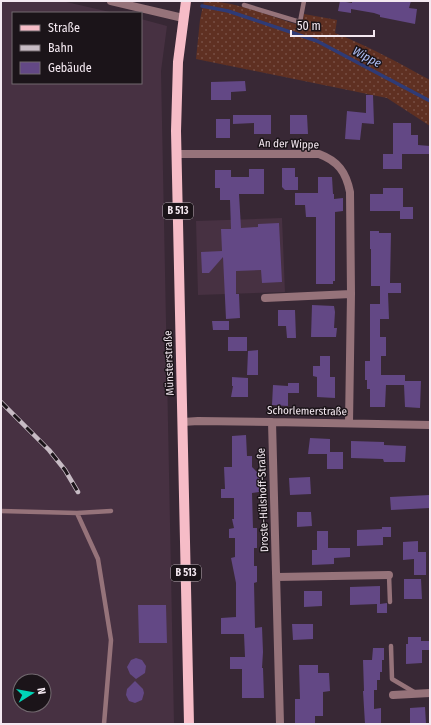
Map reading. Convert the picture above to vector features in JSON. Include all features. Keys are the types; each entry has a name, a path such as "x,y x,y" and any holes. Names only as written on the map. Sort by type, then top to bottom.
{"main road":[{"name":"Münsterstraße","path":"186,1 178,62 176,104 189,724"}],"street":[{"path":"111,1 184,18"},
{"name":"An der Wippe","path":"177,154 319,154 328,157 343,170 348,180 350,192 351,294 349,423"},
{"path":"264,298 351,294"},
{"name":"Schorlemerstraße","path":"183,422 430,425"},
{"name":"Droste-Hülshoff-Straße","path":"272,422 280,724"},
{"path":"277,577 389,575"},
{"path":"393,695 430,693"}],"lane":[{"path":"244,5 300,22 304,1"},
{"path":"1,511 77,513 111,511"},
{"path":"77,513 98,559 110,640 104,724"},
{"path":"389,575 390,602"},
{"path":"391,646 392,680 417,694"}],"shaded area":[{"path":"1,1 62,1 110,12 12,12 12,84 142,84 142,19 167,26 161,71 174,724 1,724"},
{"path":"204,1 229,4 254,10 302,26 304,14 337,20 335,33 371,49 430,80 430,126 387,98 196,59 200,20"},
{"path":"282,218 285,292 198,295 196,221"}],"building":[{"path":"340,1 352,3 352,1 411,1 409,8 417,9 415,24 380,17 380,15 374,13 351,9 351,13 338,11"},
{"path":"245,81 246,91 231,92 231,100 211,100 211,82"},
{"path":"366,95 373,95 374,124 362,123 360,140 345,139 347,111 366,113"},
{"path":"233,115 271,115 271,134 254,134 254,123 233,124"},
{"path":"290,115 307,115 308,134 290,134"},
{"path":"216,119 230,119 230,138 216,138"},
{"path":"393,123 411,123 411,135 418,135 418,145 430,146 430,154 402,154 402,169 383,169 383,154 393,154"},
{"path":"282,168 295,168 295,177 298,177 298,190 285,190 282,187"},
{"path":"249,169 264,169 264,194 239,194 241,228 258,227 258,224 279,223 282,282 262,283 261,270 236,271 236,294 239,294 240,318 226,319 223,257 209,273 202,273 201,252 222,251 221,229 231,229 230,200 220,200 220,188 215,188 215,170 231,170 231,177 249,177"},
{"path":"318,177 332,177 334,199 343,198 343,211 335,212 335,281 333,281 333,284 316,284 316,217 306,217 305,205 295,205 295,193 318,193"},
{"path":"383,188 403,188 403,207 413,207 413,219 400,219 400,211 370,211 370,194 383,194"},
{"path":"370,231 391,233 390,283 401,283 401,293 388,293 389,319 380,319 380,337 386,337 386,356 381,356 381,375 405,375 405,381 421,381 420,408 405,407 404,385 386,385 385,407 370,407 370,389 367,389 367,380 365,380 365,361 370,361 370,304 380,304 380,286 371,286"},
{"path":"312,305 334,306 334,328 337,328 336,337 311,337"},
{"path":"278,310 295,310 296,338 287,338 286,326 278,326"},
{"path":"212,321 229,321 229,330 213,330"},
{"path":"228,337 247,337 247,351 228,351"},
{"path":"258,350 258,375 247,375 248,351"},
{"path":"320,356 330,356 330,377 335,377 335,398 317,397 317,377 313,376 313,366 320,366"},
{"path":"232,377 248,378 248,397 231,397 233,386"},
{"path":"288,383 299,383 299,393 288,393 288,406 272,405 273,385 288,386"},
{"path":"246,435 247,456 252,456 252,467 259,474 259,492 252,493 253,528 257,528 257,548 254,548 254,566 257,566 257,582 254,583 255,628 262,627 264,698 242,698 242,669 230,669 230,657 245,657 244,634 221,634 221,618 236,617 236,583 231,558 235,557 235,538 229,538 229,529 234,528 232,519 234,519 234,498 221,498 221,489 225,489 224,467 232,467 232,436"},
{"path":"310,438 330,439 330,452 343,452 343,469 327,469 327,454 308,454"},
{"path":"351,441 384,442 384,445 406,446 405,462 384,462 383,459 351,458"},
{"path":"310,477 311,494 290,495 289,478"},
{"path":"430,495 430,508 391,510 390,497"},
{"path":"297,512 311,512 312,526 297,527"},
{"path":"382,527 391,527 391,537 383,537 383,545 357,546 357,530 382,529"},
{"path":"317,531 328,531 328,548 350,548 350,557 334,558 334,564 312,565 312,550 317,550"},
{"path":"418,541 418,552 426,552 426,575 414,575 414,559 403,560 403,542"},
{"path":"404,579 421,579 422,599 404,599"},
{"path":"380,586 380,604 387,603 387,613 377,613 377,604 350,605 350,587"},
{"path":"304,591 322,591 322,606 304,607"},
{"path":"138,605 166,605 167,643 139,643"},
{"path":"292,624 313,624 313,639 293,640"},
{"path":"408,637 421,637 421,641 430,641 430,650 422,650 422,663 406,664 406,644 408,644"},
{"path":"373,648 384,648 382,672 380,672 380,680 377,680 377,690 374,690 374,709 381,708 381,724 365,724 363,660 372,660"},
{"path":"136,658 142,660 146,666 145,673 136,679 130,674 127,667 131,660"},
{"path":"299,665 318,665 318,673 329,673 330,691 323,692 323,716 315,716 315,723 295,723 295,699 300,699"},
{"path":"135,681 143,689 144,693 142,700 135,703 129,701 126,695 127,689"},
{"path":"425,707 426,724 410,724 410,708"}],"waterway":[{"name":"Wippe","path":"202,6 228,11 317,41 430,101"}],"railway":[{"path":"1,402 49,450 65,470 78,492"}]}
